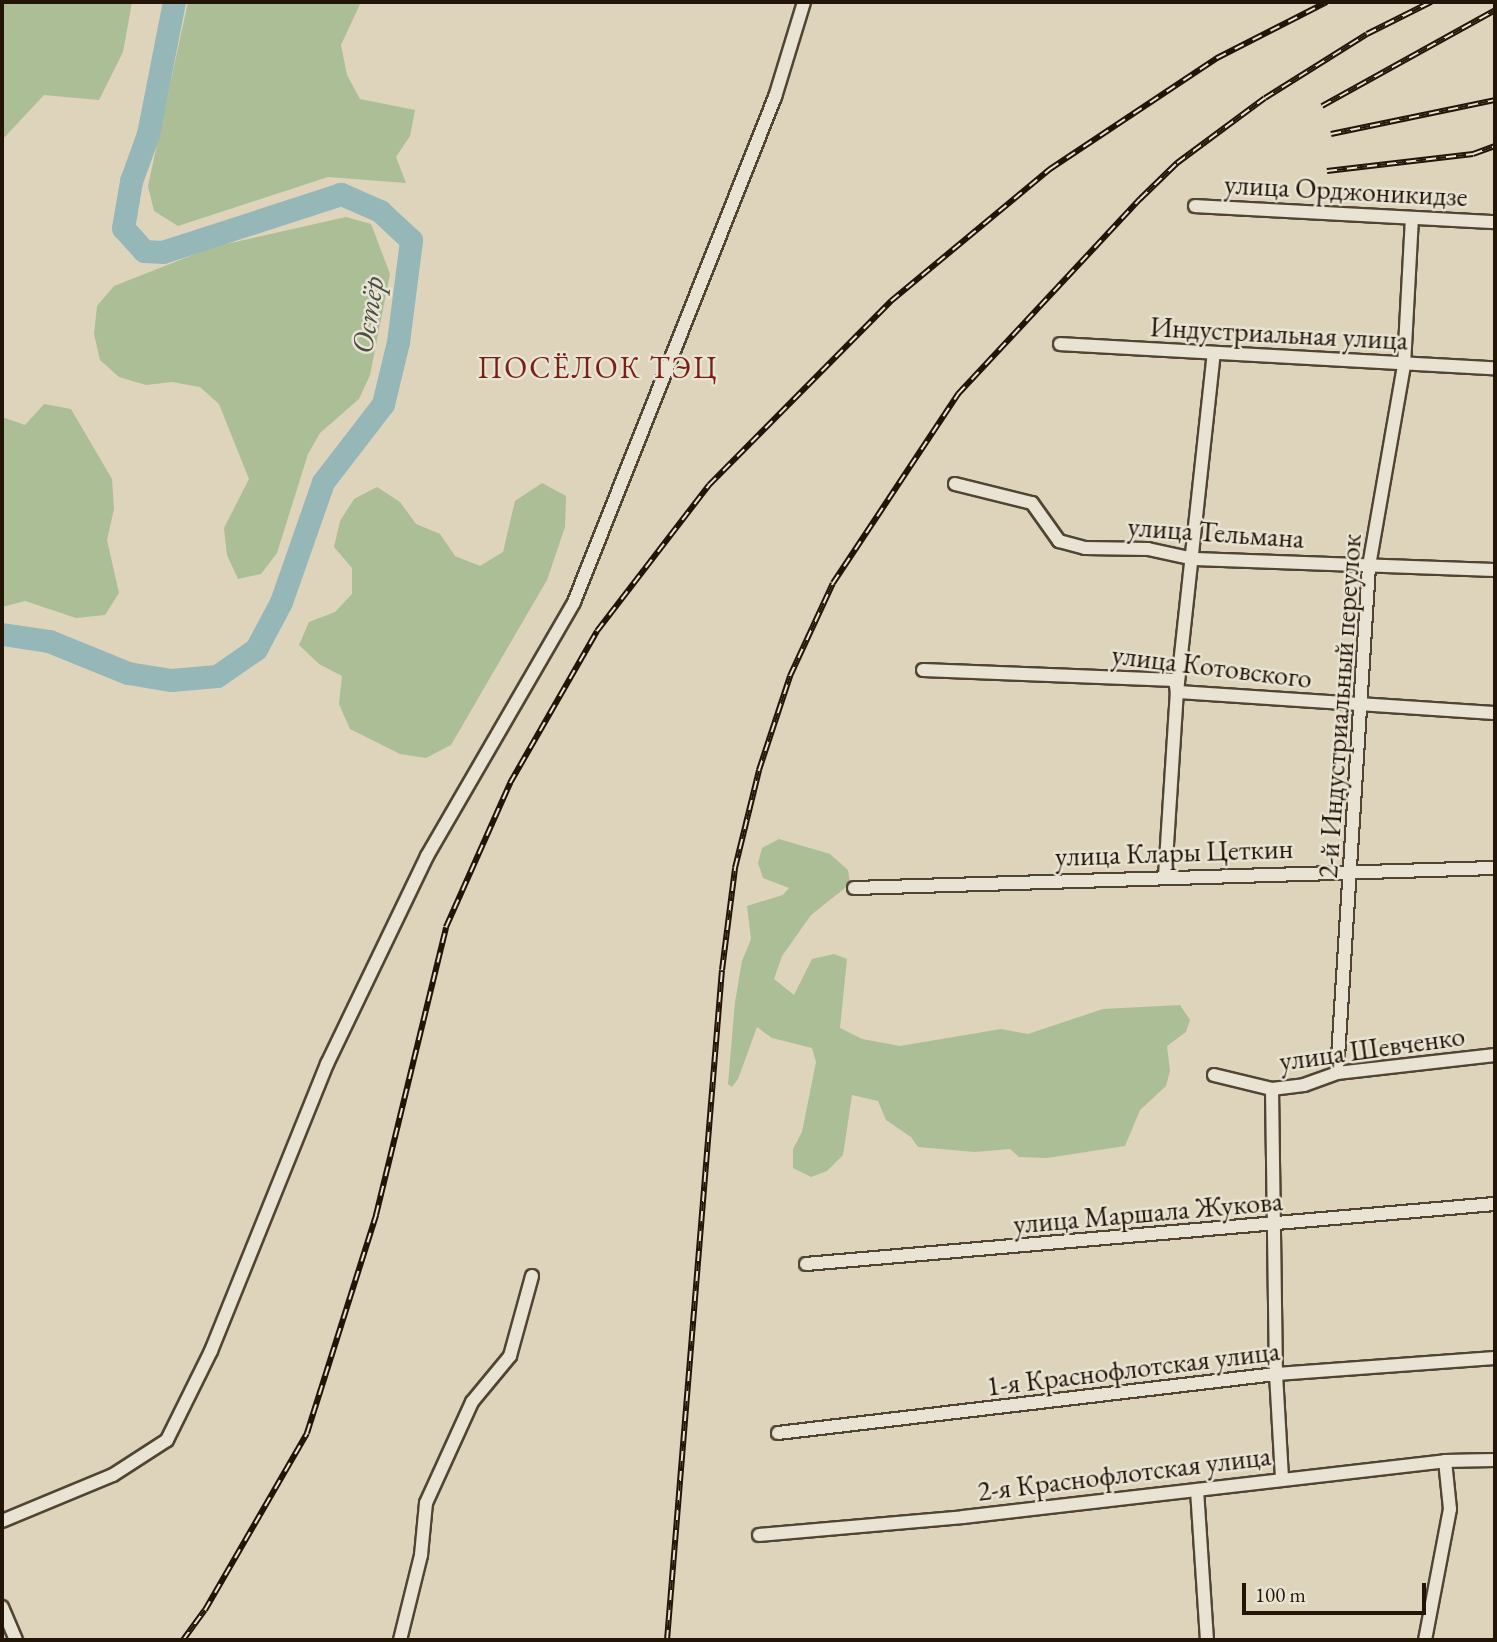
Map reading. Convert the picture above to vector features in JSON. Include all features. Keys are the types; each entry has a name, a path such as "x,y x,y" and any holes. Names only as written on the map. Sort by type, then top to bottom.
{"street":[{"path":"2,1521 113,1475 167,1440 211,1351 327,1064 421,868 574,602 775,97 804,2"},
{"name":"улица Орджоникидзе","path":"1195,206 1495,222"},
{"name":"2-й Индустриальный переулок","path":"1337,1073 1369,566 1404,365 1412,218"},
{"name":"Индустриальная улица","path":"1060,344 1495,368"},
{"path":"1165,876 1177,692 1194,559 1214,353"},
{"name":"улица Тельмана","path":"955,484 1032,503 1059,541 1086,548 1147,548 1194,559 1495,570"},
{"name":"улица Котовского","path":"923,670 1175,680 1177,692 1495,713"},
{"name":"улица Клары Цеткин","path":"854,888 1165,876 1495,868"},
{"name":"улица Шевченко","path":"1214,1075 1272,1089 1304,1085 1337,1073 1495,1055"},
{"path":"1272,1089 1276,1374 1282,1478"},
{"name":"улица Маршала Жукова","path":"806,1264 1495,1204"},
{"path":"400,1640 421,1555 426,1503 472,1402 510,1356 532,1276"},
{"name":"1-я Краснофлотская улица","path":"778,1433 1276,1374 1495,1358"},
{"name":"2-я Краснофлотская улица","path":"759,1535 1197,1490 1446,1461 1495,1460"},
{"path":"1425,1640 1450,1509 1446,1461"},
{"path":"1197,1490 1207,1640"},
{"path":"2,1608 10,1640"}],"green space":[{"path":"2,2 132,2 123,52 99,100 44,95 2,140"},
{"path":"188,2 361,2 341,45 347,75 360,99 415,110 410,136 396,157 406,183 328,177 178,226 154,211 148,186"},
{"path":"346,217 371,224 390,274 370,375 359,399 320,433 308,454 277,553 261,574 238,579 227,555 224,528 249,479 219,404 200,387 172,382 146,385 119,377 100,360 94,334 97,306 114,286 213,247"},
{"path":"44,404 71,409 112,479 114,509 107,540 119,593 105,615 76,618 25,601 2,607 2,417 25,425"},
{"path":"542,483 566,496 565,527 547,580 451,745 426,758 400,754 350,729 339,704 342,676 319,664 299,645 309,622 335,612 352,594 352,568 334,547 340,521 354,499 377,487 400,502 416,524 440,534 455,556 480,566 503,552 515,501"},
{"path":"779,839 830,854 848,870 850,884 811,915 782,956 774,979 794,995 812,959 834,954 847,959 840,1028 862,1039 900,1046 1001,1029 1028,1034 1103,1009 1180,1005 1190,1020 1186,1032 1167,1046 1170,1071 1166,1086 1140,1110 1125,1146 1047,1158 1019,1157 1010,1149 975,1152 918,1147 911,1137 886,1120 878,1101 852,1095 843,1155 827,1171 811,1177 793,1168 793,1149 802,1132 816,1062 812,1048 772,1038 757,1027 738,1079 732,1087 728,1084 735,1002 742,961 751,939 747,906 783,895 789,888 763,878 758,863 762,848"}],"waterway":[{"name":"Остёр","path":"2,634 49,641 128,673 171,680 217,676 256,649 281,602 323,482 383,404 398,342 411,240 380,211 341,194 163,252 144,251 123,228 131,181 148,134 174,2"}],"railway":[{"path":"183,1640 205,1610 307,1433 376,1215 446,927 510,783 597,631 709,485 891,301 1050,169 1217,58 1327,2"},
{"path":"667,1640 722,970 735,868 759,770 790,676 833,583 958,394 1177,163 1265,98 1367,34 1431,2"},
{"path":"1322,106 1495,10"},
{"path":"1331,134 1495,100"},
{"path":"1327,171 1473,154 1495,146"}],"district":[{"name":"ПОСЁЛОК ТЭЦ","path":"598,368"}]}
